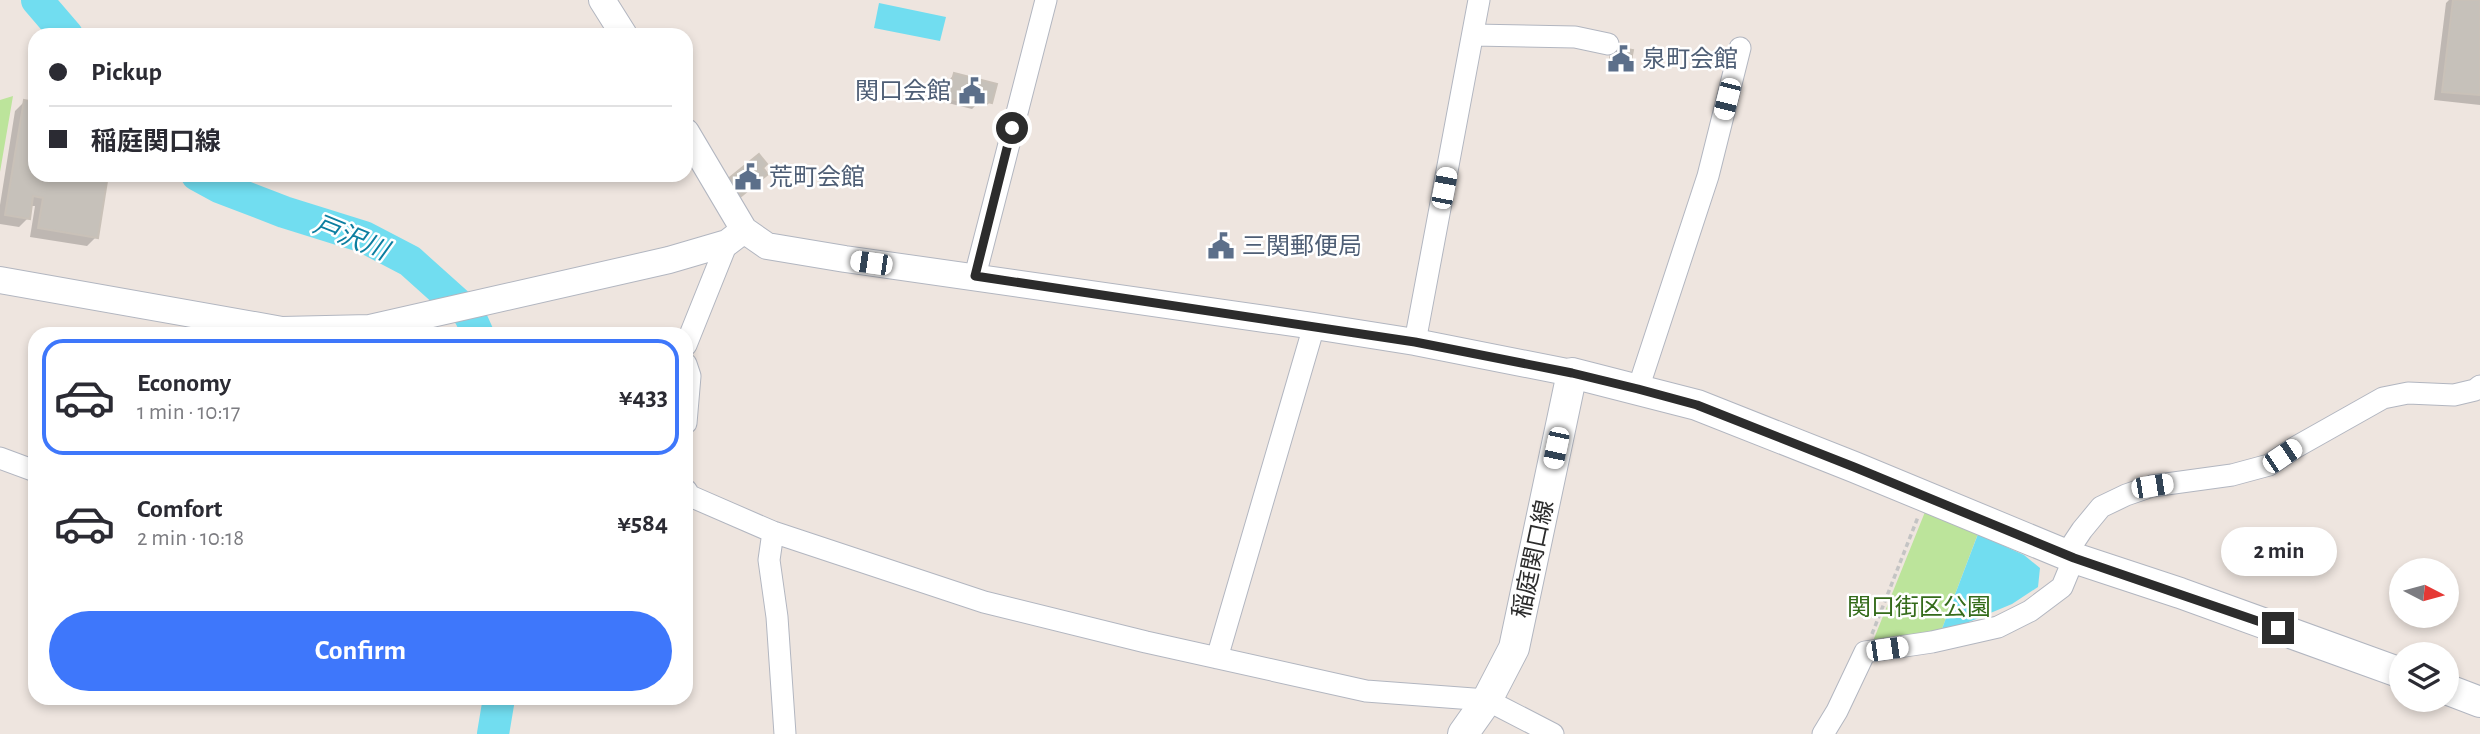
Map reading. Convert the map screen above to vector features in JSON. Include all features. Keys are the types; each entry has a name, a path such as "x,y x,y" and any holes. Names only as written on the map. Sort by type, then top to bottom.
{"main road":[{"path":"1572,373 1697,405 2070,556 2389,669"},
{"name":"稲庭関口線","path":"1463,734 1488,700 1514,648 1572,373"},
{"path":"2459,695 2480,702"}],"street":[{"path":"602,0 620,28"},
{"path":"975,276 1046,0"},
{"path":"1415,342 1479,0"},
{"path":"1473,35 1575,37 1608,44"},
{"path":"1638,389 1708,176 1740,48"},
{"path":"693,147 735,236 693,329"},
{"path":"375,327 669,260 735,236 767,246 845,259 1415,342 1572,373"},
{"path":"0,280 254,327"},
{"path":"1217,658 1314,326"},
{"path":"1823,734 1865,652 1933,642 1998,628 2030,611 2062,587 2070,556 2082,530 2101,507 2152,486 2232,475 2269,465 2383,398 2408,393 2454,395 2475,390 2480,386"},
{"path":"0,458 28,468"},
{"path":"693,497 773,532 984,602 1366,691 1488,700 1553,734"},
{"path":"773,532 769,560 777,617 785,734"}],"path":[{"path":"1865,652 1926,496"}],"green space":[{"path":"13,96 0,172 0,100"},
{"name":"関口街区公園","path":"1929,502 1982,523 1940,634 1871,646"}],"water":[{"path":"879,3 946,17 940,41 874,28"},
{"path":"1978,534 2024,555 2040,568 2038,587 2012,604 1940,634"}],"building":[{"path":"2453,0 2480,0 2480,95 2442,92"},
{"name":"泉町会館","path":"1614,47 1633,50 1629,71 1610,68"},
{"name":"関口会館","path":"954,73 997,84 992,103 979,100 978,105 947,98"},
{"path":"24,100 28,101 28,182 107,182 98,238 38,228 43,198 33,196 30,219 5,215"},
{"name":"荒町会館","path":"759,154 767,164 763,168 768,174 740,197 727,180"}],"waterway":[{"name":"戸沢川","path":"37,0 61,28"},
{"name":"戸沢川","path":"210,182 284,212 364,237 410,261 469,314 475,327"},
{"name":"戸沢川","path":"493,734 498,705"}],"place":[{"name":"泉町会館","path":"1621,59"},
{"name":"関口会館","path":"972,91"},
{"name":"荒町会館","path":"748,177"},
{"name":"三関郵便局","path":"1221,246"}],"route":[{"path":"1012,128 975,276 1415,342 1638,389 1697,405 2074,558 2278,628"}]}
